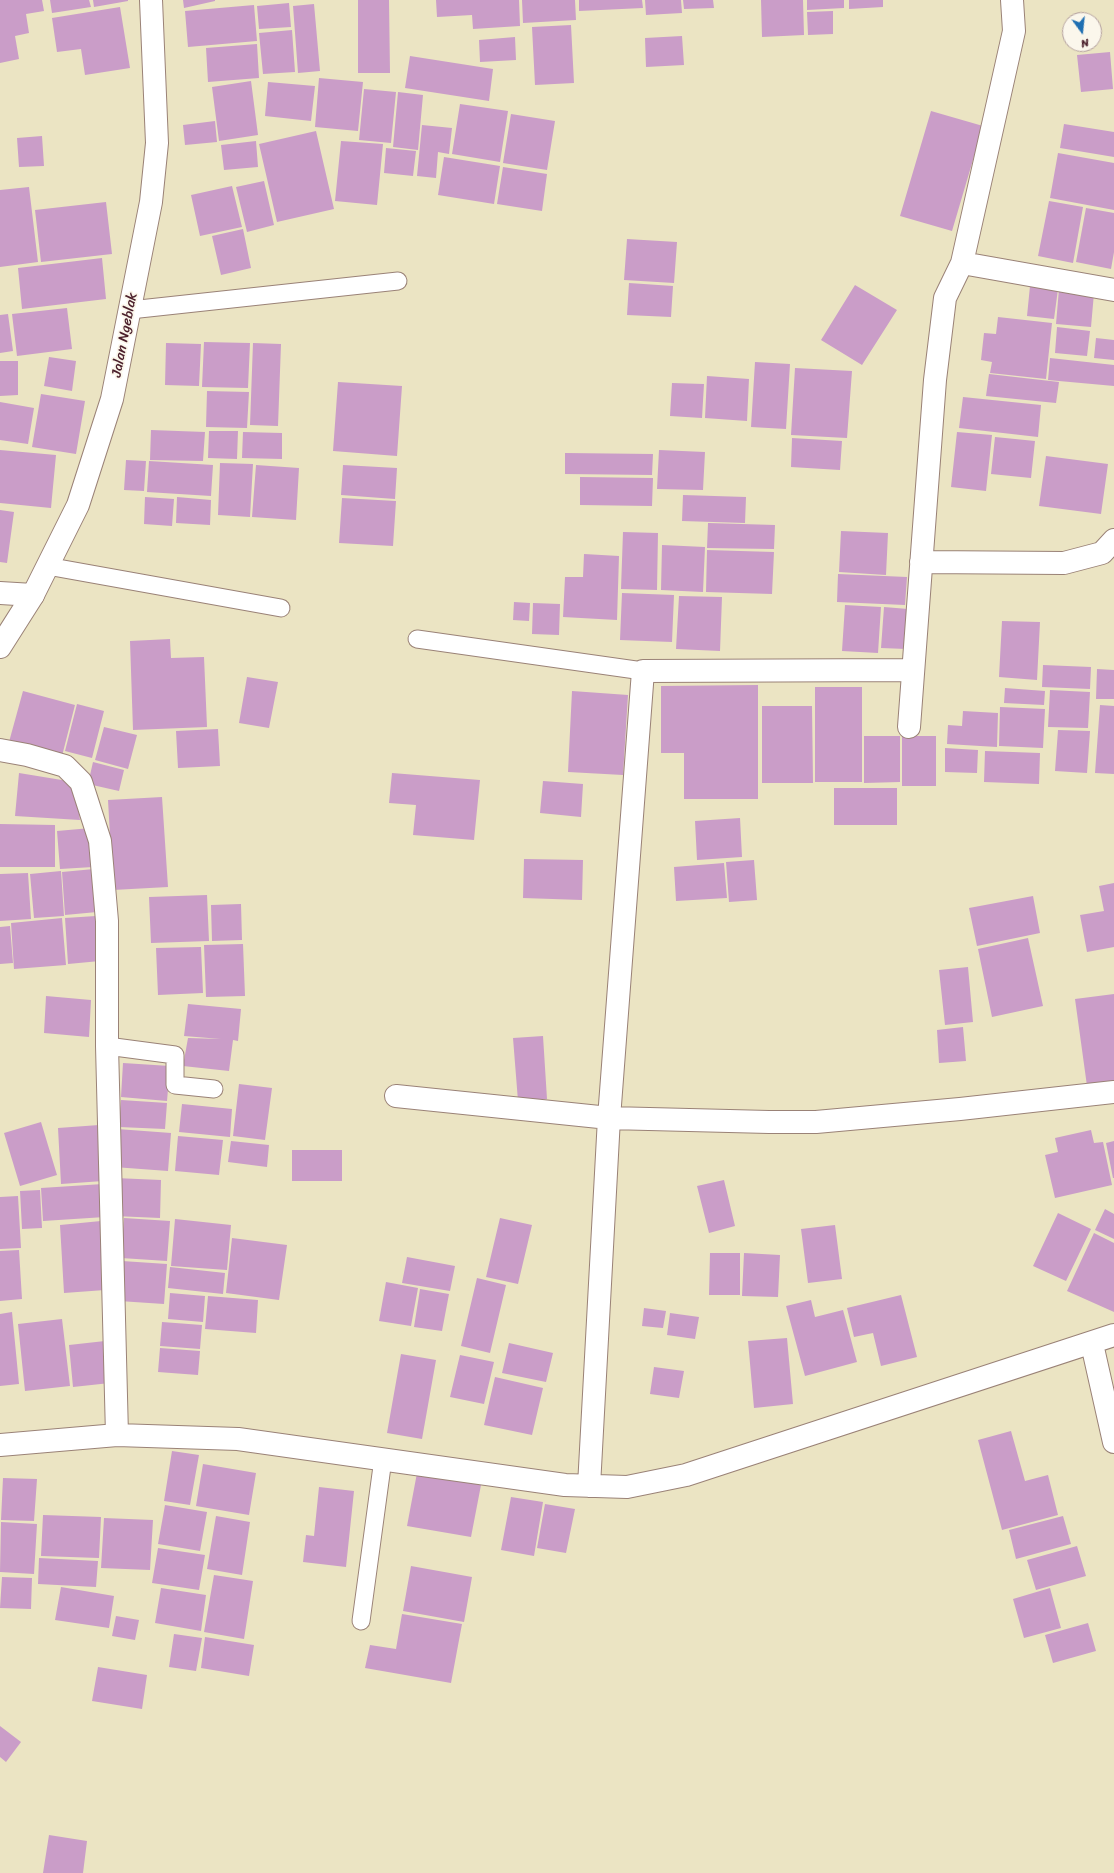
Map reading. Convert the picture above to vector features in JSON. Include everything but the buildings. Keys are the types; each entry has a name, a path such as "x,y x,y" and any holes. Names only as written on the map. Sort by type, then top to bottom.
{"street":[{"name":"Jalan Ngeblak","path":"0,647 33,595 78,505 112,399 151,202 157,143 151,0"},
{"path":"909,728 934,380 945,298 962,263 1014,31 1012,0"},
{"path":"962,263 1114,290"},
{"path":"921,562 1064,563 1102,552 1114,540"},
{"path":"0,593 33,595"},
{"path":"589,1486 609,1118 643,671 912,670"},
{"path":"0,750 65,766 81,782 100,841 107,921 107,1046 117,1435"},
{"path":"396,1096 609,1118 816,1122 960,1109 1114,1092"},
{"path":"0,1446 117,1435 238,1438 565,1485 627,1487 686,1475 1114,1336"},
{"path":"1092,1344 1114,1442"}],"lane":[{"path":"130,310 398,281"},
{"path":"48,566 281,608"},
{"path":"417,639 643,671"},
{"path":"107,1046 175,1055 174,1085 214,1089"},
{"path":"361,1621 383,1458"}]}
